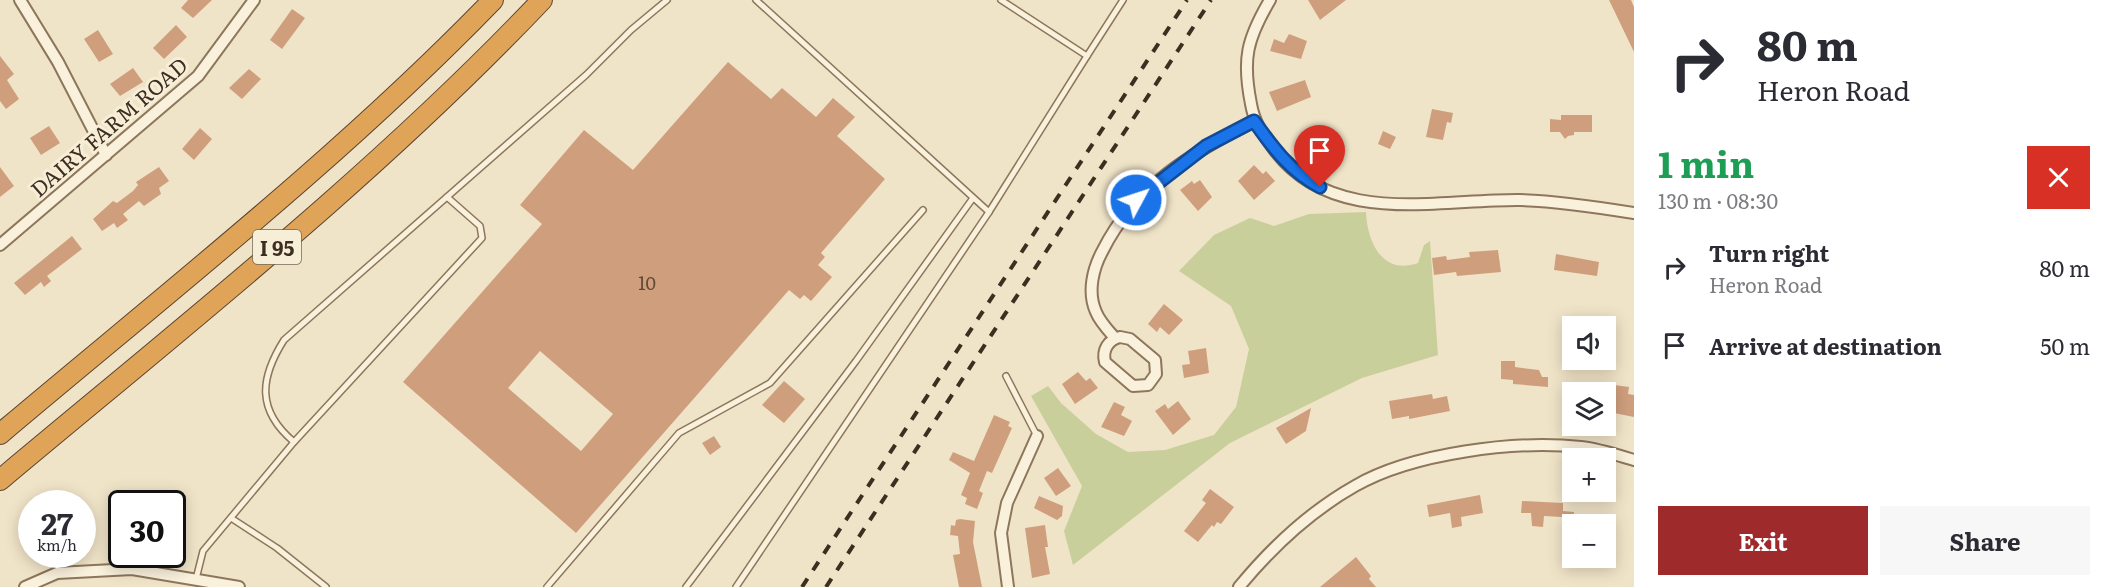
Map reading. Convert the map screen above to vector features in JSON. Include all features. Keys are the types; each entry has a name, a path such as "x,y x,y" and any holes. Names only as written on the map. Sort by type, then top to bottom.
{"highway":[{"name":"I 95","path":"0,434 328,156 392,99 493,0"},
{"name":"I 95","path":"0,480 321,210 447,95 542,0"}],"street":[{"path":"20,0 58,62 106,155"},
{"name":"DAIRY FARM ROAD","path":"0,245 198,76 254,0"},
{"path":"1270,0 1253,27 1246,57 1254,121 1281,158 1304,178 1336,195 1371,203 1410,206 1472,200 1523,200 1634,213"},
{"path":"1115,338 1105,348 1105,362 1133,386 1148,385 1156,374 1155,360 1130,339 1115,338 1095,311 1091,285 1097,261 1111,233 1136,200 1168,172 1206,146 1254,121"},
{"path":"1008,587 1001,533 1007,503 1037,436"},
{"path":"1239,587 1264,557 1303,520 1356,485 1403,467 1452,453 1512,446 1582,447 1634,460"},
{"path":"25,587 57,573 132,569 239,587"}],"lane":[{"path":"294,442 280,429 267,404 269,363 293,331 586,75 667,0"},
{"path":"756,0 989,212"},
{"path":"1001,0 1087,56"},
{"path":"736,587 989,212 1123,0"},
{"path":"203,582 203,551 294,442 482,238 480,226 447,197"},
{"path":"686,587 856,361 973,198"},
{"path":"547,587 679,433 770,383 923,210"},
{"path":"1006,376 1037,436"},
{"path":"231,518 277,548 326,587"}],"green space":[{"path":"1366,212 1373,244 1386,260 1395,265 1405,266 1418,263 1424,245 1430,241 1438,355 1362,378 1230,443 1073,565 1064,531 1082,486 1031,396 1048,386 1061,403 1096,434 1128,452 1165,450 1214,435 1236,407 1249,349 1231,306 1179,271 1214,235 1250,218 1274,226 1309,214"}],"building":[{"path":"188,0 212,0 193,18 181,8"},
{"path":"1308,0 1346,0 1320,20"},
{"path":"1609,0 1631,0 1634,7 1634,52"},
{"path":"292,9 305,18 282,49 270,40"},
{"path":"176,25 187,37 164,59 153,48"},
{"path":"98,30 113,54 99,62 84,39"},
{"path":"1289,34 1307,41 1301,59 1270,51 1274,39 1284,43"},
{"path":"0,56 14,74 7,80 19,99 6,109 0,101"},
{"path":"728,62 771,99 782,88 816,117 833,98 855,117 837,136 885,179 821,253 825,257 818,265 832,277 811,301 804,295 800,299 789,290 576,533 403,382 542,224 520,205 584,130 633,170","holes":["540,351 613,414 581,451 508,388"]},
{"path":"133,68 143,82 120,96 110,84"},
{"path":"249,69 261,79 242,99 229,88"},
{"path":"1305,80 1311,97 1277,111 1269,92"},
{"path":"1432,109 1453,113 1451,123 1447,122 1443,140 1426,137"},
{"path":"1561,115 1592,115 1592,132 1574,132 1574,135 1565,139 1560,132 1550,132 1550,119 1561,120"},
{"path":"1317,125 1331,139 1318,156 1298,144"},
{"path":"49,126 60,143 41,155 30,138"},
{"path":"200,128 212,139 194,160 182,149"},
{"path":"1383,131 1396,137 1390,149 1378,144"},
{"path":"1254,165 1263,174 1266,171 1275,181 1254,200 1238,181"},
{"path":"0,167 14,186 0,197"},
{"path":"159,167 169,181 159,188 161,194 144,206 139,201 123,214 128,220 117,228 114,223 102,231 93,219 113,201 117,203 133,191 138,185 136,182"},
{"path":"1200,180 1212,197 1198,211 1180,190 1192,181 1194,184"},
{"path":"72,236 82,249 47,276 51,281 44,287 41,282 25,295 14,283"},
{"path":"1498,250 1501,272 1457,276 1456,272 1434,275 1432,258 1446,256 1447,260 1470,257 1469,252"},
{"path":"1556,254 1599,262 1597,276 1554,270"},
{"path":"1164,304 1183,320 1169,335 1160,327 1157,332 1148,324"},
{"path":"1206,348 1209,373 1184,378 1182,365 1190,364 1188,351"},
{"path":"1501,361 1515,361 1515,367 1539,370 1542,377 1548,377 1548,387 1513,384 1513,380 1501,379"},
{"path":"1078,372 1086,381 1090,378 1098,388 1075,404 1062,384"},
{"path":"784,381 805,399 784,423 762,405"},
{"path":"1616,385 1629,387 1628,394 1634,395 1634,417 1616,413"},
{"path":"1432,394 1433,399 1447,396 1450,411 1409,419 1409,416 1392,419 1389,401"},
{"path":"1178,401 1191,419 1173,435 1155,411 1165,404 1168,409"},
{"path":"1114,402 1125,407 1121,415 1132,421 1124,436 1101,427"},
{"path":"1311,408 1306,431 1286,444 1276,428"},
{"path":"994,415 1010,422 1008,426 1012,428 992,473 987,471 979,491 983,493 977,509 965,504 967,498 961,495 970,473 949,460 953,452 974,461"},
{"path":"714,436 721,447 710,455 702,443"},
{"path":"1058,468 1071,486 1056,496 1044,478"},
{"path":"1210,489 1234,507 1221,524 1217,522 1214,527 1212,525 1198,542 1184,531 1206,503 1202,500"},
{"path":"1480,495 1483,513 1461,517 1462,526 1452,528 1450,513 1429,517 1427,505"},
{"path":"1039,496 1063,506 1062,516 1057,520 1034,508"},
{"path":"1522,501 1563,503 1563,511 1574,512 1574,514 1562,514 1562,517 1544,516 1543,527 1532,526 1531,513 1521,513"},
{"path":"956,520 975,521 973,542 982,587 959,587 953,555 960,554 958,536 950,535 951,525 955,526"},
{"path":"1045,525 1048,547 1045,547 1050,574 1032,578 1025,528"},
{"path":"1356,557 1371,576 1369,579 1376,587 1320,587"}],"railway":[{"path":"802,587 1187,0"},
{"path":"826,587 1211,0"}],"route":[{"path":"1136,200 1168,172 1206,146 1254,121 1281,158 1304,178 1320,187"}]}
